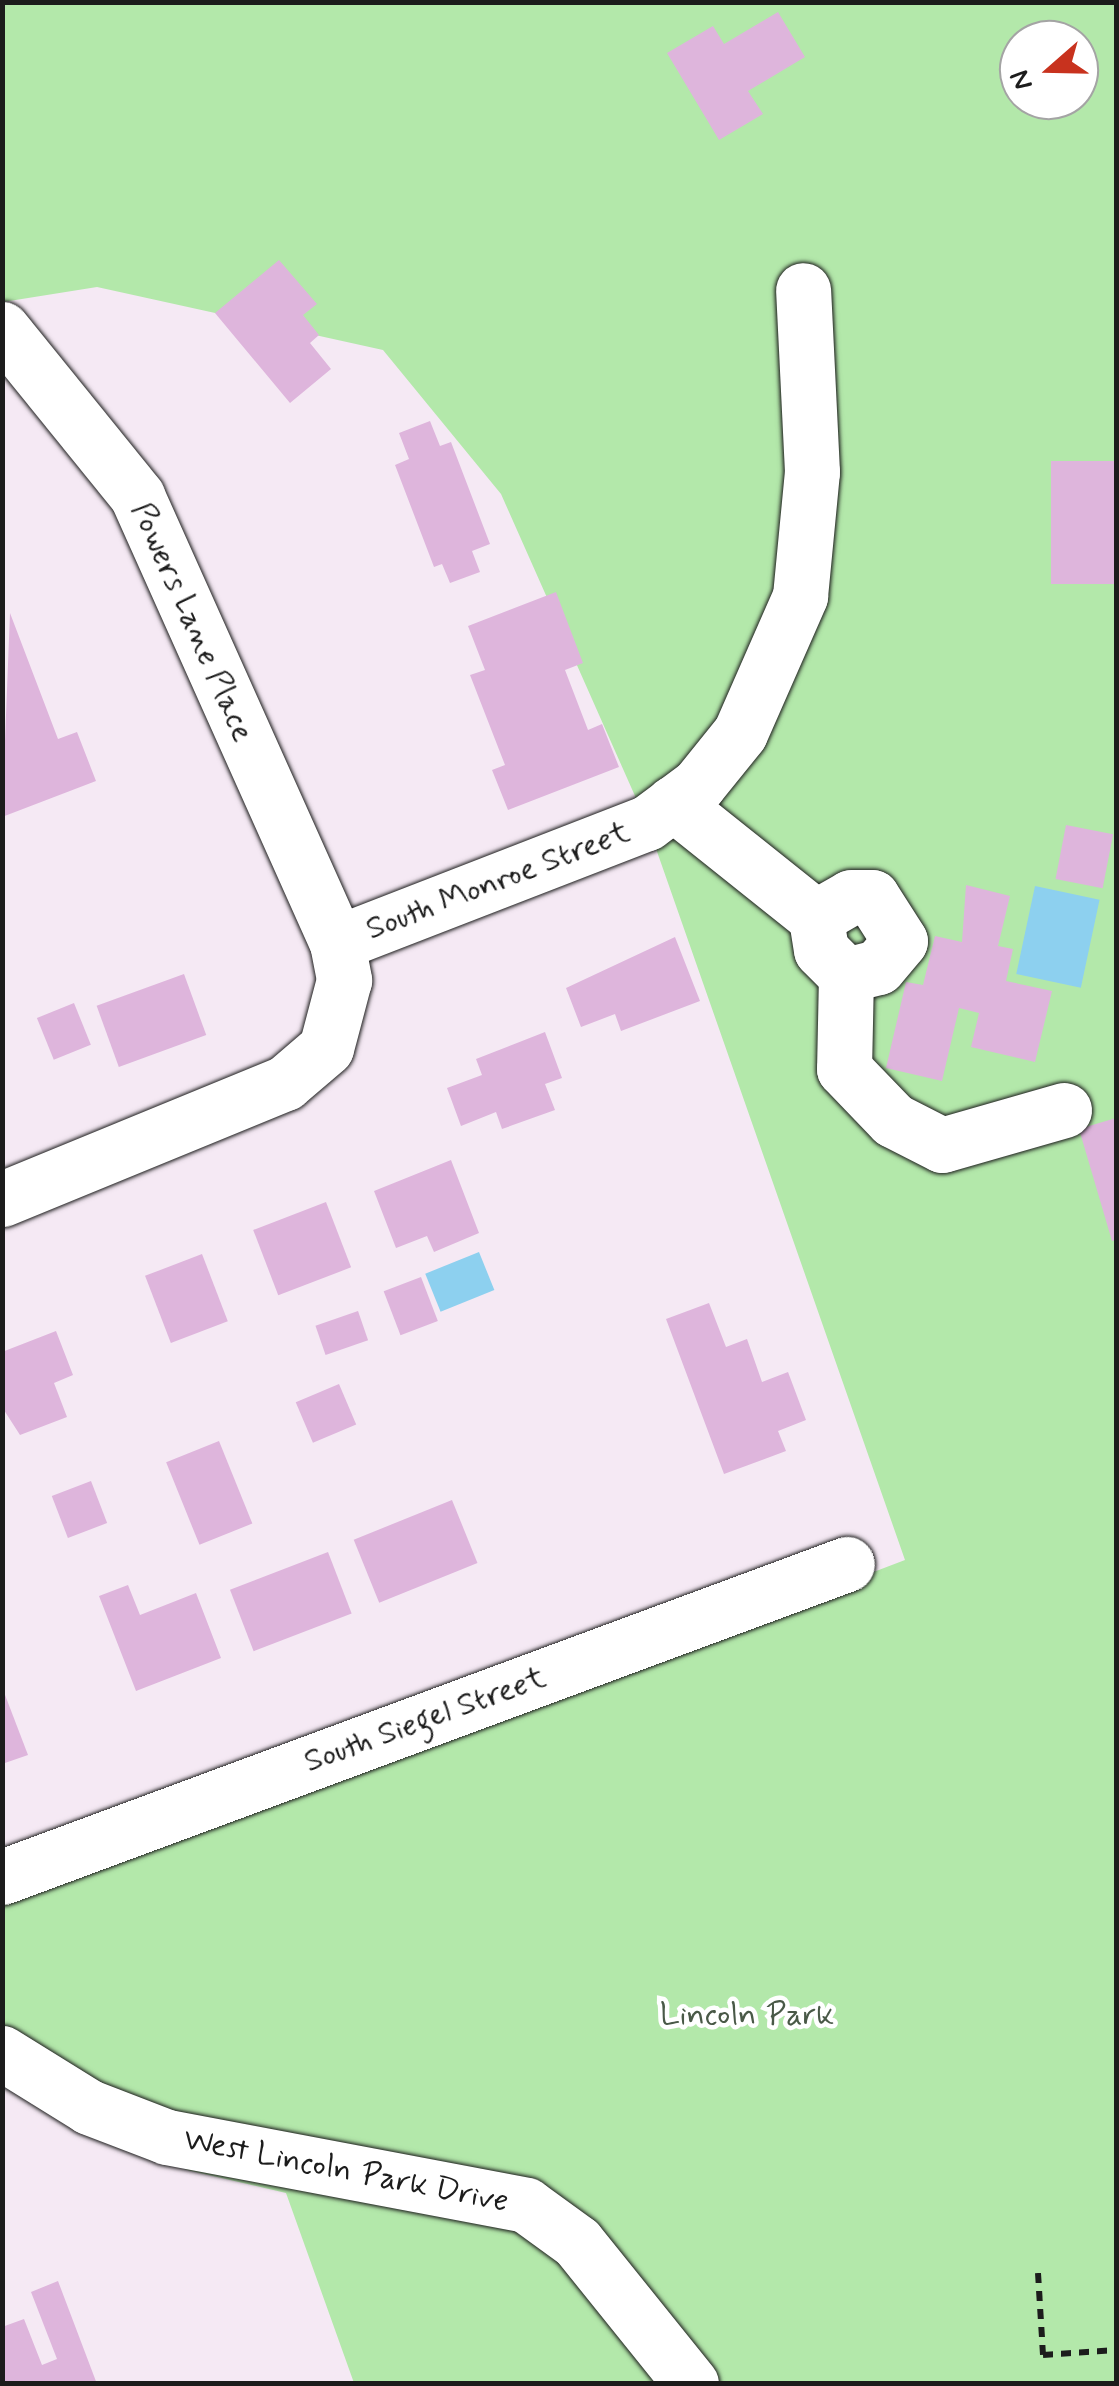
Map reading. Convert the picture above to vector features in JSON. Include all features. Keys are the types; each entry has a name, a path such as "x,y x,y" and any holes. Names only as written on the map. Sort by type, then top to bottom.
{"street":[{"path":"803,290 812,472 800,596 740,733 660,813 816,917 821,950 846,975 844,1069 894,1120 942,1145 1064,1110"},
{"name":"Powers Lane Place","path":"2,329 137,496 337,943"},
{"name":"South Monroe Street","path":"2,1199 285,1083 326,1048 340,1016 337,943 660,813"},
{"path":"816,917 851,896 872,898 898,924 900,941 878,968 846,975"},
{"name":"South Siegel Street","path":"2,1877 847,1564"},
{"name":"West Lincoln Park Drive","path":"2,2053 89,2107 168,2137 526,2206 578,2242 691,2384"}],"path":[{"path":"1038,2273 1043,2355 1116,2350"}],"green space":[{"name":"Lincoln Park","path":"3,3 1116,3 1116,2383 354,2383 286,2193 187,2170 3,2080 3,1903 905,1560 647,823 501,494 383,350 97,287 3,302"}],"water":[{"path":"1035,886 1100,900 1081,988 1016,974"},
{"path":"479,1252 494,1290 441,1312 425,1274"}],"building":[{"path":"778,12 805,57 748,91 763,114 719,140 667,53 713,26 724,44"},
{"path":"279,260 317,304 303,315 319,335 310,343 331,369 290,403 215,313"},
{"path":"430,421 440,446 451,442 490,544 472,551 480,572 450,583 442,564 434,567 395,465 409,459 399,433"},
{"path":"1051,461 1116,461 1116,584 1051,584"},
{"path":"556,592 583,663 565,670 588,730 602,724 619,767 508,810 492,770 505,765 470,675 485,670 468,626"},
{"path":"10,613 58,739 77,732 96,781 2,817"},
{"path":"1066,825 1113,834 1103,888 1056,879"},
{"path":"966,885 1010,896 998,946 1013,949 1006,981 1052,991 1035,1062 971,1047 979,1013 959,1008 942,1081 886,1068 906,982 923,985 935,936 962,942"},
{"path":"675,937 700,1001 621,1031 615,1014 581,1027 566,988"},
{"path":"184,974 206,1035 119,1067 97,1006"},
{"path":"74,1003 91,1045 54,1060 37,1018"},
{"path":"545,1032 562,1078 545,1084 555,1110 502,1129 496,1112 461,1126 447,1088 482,1075 476,1059"},
{"path":"1116,1118 1116,1240 1112,1241 1079,1129"},
{"path":"451,1160 479,1233 434,1252 427,1236 396,1248 374,1191"},
{"path":"326,1202 351,1267 278,1295 253,1230"},
{"path":"202,1254 228,1321 171,1343 145,1276"},
{"path":"421,1277 438,1321 401,1335 384,1291"},
{"path":"709,1303 726,1347 747,1339 762,1382 788,1372 806,1420 778,1431 786,1451 724,1474 666,1319"},
{"path":"358,1311 368,1340 326,1355 315,1326"},
{"path":"56,1331 73,1375 54,1383 67,1417 20,1435 2,1407 2,1352"},
{"path":"339,1384 356,1425 313,1443 296,1402"},
{"path":"219,1441 252,1524 199,1545 166,1462"},
{"path":"91,1481 107,1523 68,1538 52,1496"},
{"path":"452,1500 477,1563 379,1603 354,1540"},
{"path":"328,1552 352,1614 254,1651 230,1590"},
{"path":"128,1585 140,1615 196,1593 221,1658 136,1691 99,1596"},
{"path":"2,1687 28,1755 2,1764"},
{"path":"58,2281 97,2384 2,2384 2,2327 24,2319 42,2365 57,2359 31,2292"}]}
